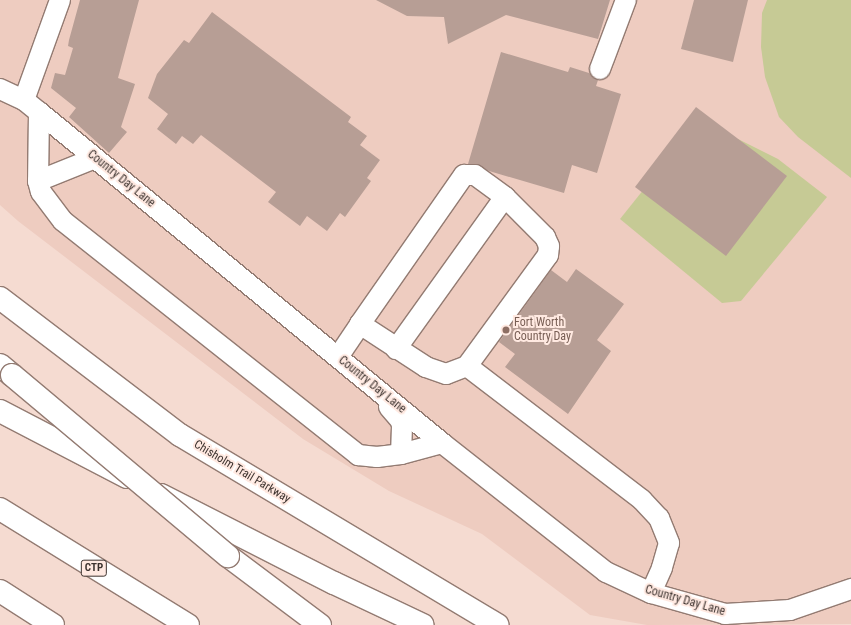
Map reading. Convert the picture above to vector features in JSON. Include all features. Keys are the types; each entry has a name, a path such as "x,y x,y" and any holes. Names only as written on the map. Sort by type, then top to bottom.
{"main road":[{"name":"Chisholm Trail Parkway","path":"0,298 180,435 497,625"},
{"path":"6,370 228,556 320,625"},
{"path":"0,411 334,583 424,625"},
{"name":"CTP","path":"0,509 188,625"},
{"path":"0,591 53,625"}],"street":[{"path":"60,0 32,106 38,181 42,192 63,221 358,455 377,457 401,454 442,443"},
{"path":"600,70 626,0"},
{"name":"Country Day Lane","path":"0,89 32,106 442,443 606,572 651,593 725,614 790,610 851,589"},
{"path":"38,181 95,158"},
{"path":"338,357 360,324 464,175 475,176 505,197 545,236 549,246 548,256 467,366 446,374 426,367 396,349 360,324"},
{"path":"396,349 505,197"},
{"path":"467,366 642,500 659,518 669,543 662,568 651,593"},
{"path":"376,389 401,421 401,454"}],"shaded area":[{"name":"Fort Worth Country Day","path":"0,0 851,0 851,624 647,625 590,615 482,534 389,491 303,439 18,221 0,205"}],"green space":[{"path":"767,0 851,0 851,178 798,137 779,117 765,77 761,47 762,13"},
{"path":"738,139 778,159 827,197 741,301 722,303 620,219 660,169"}],"building":[{"path":"80,0 139,0 118,78 135,84 121,127 127,132 109,153 69,117 76,108 51,88 55,73 65,75 73,48 68,46 69,40"},
{"path":"376,0 610,0 598,39 506,15 448,44 444,17 407,16"},
{"path":"694,0 748,0 733,62 681,49"},
{"path":"212,12 351,117 348,122 367,136 360,145 380,160 367,178 371,181 345,217 340,213 327,231 307,216 300,226 268,202 276,192 201,135 193,144 182,136 176,144 157,129 168,114 148,98 157,74 184,40 189,43"},
{"path":"501,52 568,72 570,67 589,73 598,80 596,86 621,94 597,173 572,165 564,193 489,171 475,164 468,164"},
{"path":"696,107 787,176 726,256 635,187"},
{"path":"576,269 624,304 597,340 611,351 568,414 505,367 515,354 499,342 551,270 567,282"}],"place":[{"name":"Fort Worth Country Day","path":"506,330"}]}
